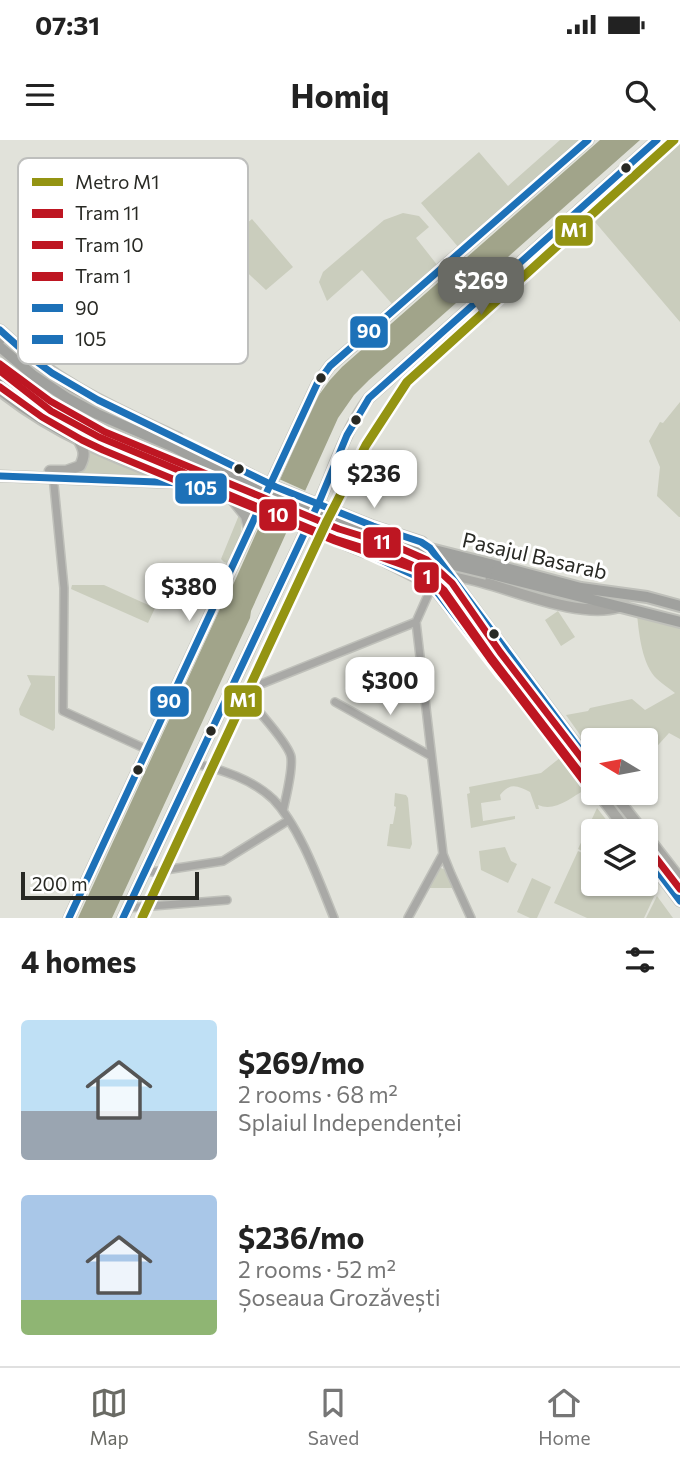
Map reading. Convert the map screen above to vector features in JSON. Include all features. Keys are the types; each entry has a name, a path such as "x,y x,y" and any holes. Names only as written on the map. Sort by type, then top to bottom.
{"main road":[{"path":"69,918 249,530 262,510 313,391 330,366 588,140"},
{"path":"125,913 195,764 236,690 301,527 318,504 342,444 360,409 369,398 657,140"},
{"path":"0,330 18,346"},
{"path":"0,337 18,352"},
{"name":"Pasajul Basarab","path":"0,347 18,362"},
{"name":"Pasajul Basarab","path":"20,364 41,381 89,410 176,448 222,472 363,532 564,584 608,597 622,606 680,622"},
{"path":"33,364 51,379 95,405 207,457 222,461"},
{"path":"40,364 98,400 222,461 373,526 421,542 579,583 647,597"},
{"name":"Pasajul Basarab","path":"0,381 56,421 112,450 159,468 219,485 364,548 570,595 647,597 680,606"},
{"path":"0,390 33,414 76,439 126,463 230,497 301,527 450,575 573,607 599,610 622,606"},
{"path":"0,476 53,474 80,466 84,452 76,439"},
{"path":"0,470 183,483"},
{"path":"230,497 246,516 249,530"},
{"path":"421,542 430,548 581,750"},
{"path":"364,548 432,586 501,675 534,707"},
{"path":"364,548 418,570 441,587 581,770"},
{"path":"466,597 469,585 479,581"},
{"path":"607,805 618,819"},
{"path":"658,851 680,879"},
{"path":"658,872 680,901"}],"street":[{"path":"53,474 64,589 63,711 146,749"},
{"path":"432,586 416,622 431,756 443,854 471,918"},
{"path":"236,690 260,685 416,622"},
{"path":"254,704 260,685"},
{"path":"236,690 254,704 289,751 291,764 283,811"},
{"path":"335,702 431,756"},
{"path":"195,764 227,773 271,797 289,820 314,869 334,918"},
{"path":"145,868 152,872 219,862 289,820"},
{"path":"408,918 443,854"},
{"path":"433,872 442,867 450,874"},
{"path":"125,913 227,900"}],"shaded area":[{"path":"560,140 580,140 459,248 421,203 479,152 508,186"},
{"path":"600,140 640,140 369,380 354,395 338,418 250,618 112,918 78,918 316,399 342,367"},
{"path":"680,142 680,322 595,222 602,215 600,212"},
{"path":"403,213 419,216 429,227 416,238 438,266 393,305 362,270 327,301 319,282 323,272 384,220"},
{"path":"252,219 293,267 266,290 248,273 248,222"},
{"path":"680,402 679,517 657,496 660,467 649,441 660,422 663,423"},
{"path":"88,450 147,475 147,476 74,475"},
{"path":"239,515 241,533 227,563 221,559"},
{"path":"210,567 221,576 210,600 205,602 192,597 193,581 209,576"},
{"path":"72,585 104,585 155,608 148,623 71,589"},
{"path":"558,611 575,637 561,646 545,620"},
{"path":"637,614 680,626 680,739 669,733 658,745 658,728 581,728 581,736 566,715 632,699 645,710 675,693 652,673 642,649"},
{"path":"27,675 55,676 53,731 20,715 19,709 31,684"},
{"path":"561,757 581,784 581,792 556,805 538,805 539,809 536,809 530,792 511,787 500,795 501,800 481,803 483,821 515,816 515,819 471,828 467,794 470,793 469,787 541,773"},
{"path":"395,793 408,798 412,844 410,849 387,846 396,807"},
{"path":"597,808 606,819 592,819"},
{"path":"505,847 511,861 517,864 508,883 481,870 479,851"},
{"path":"578,851 581,852 581,896 654,896 644,918 587,918 554,903"},
{"path":"438,869 446,870 455,888 427,888"},
{"path":"532,878 551,887 537,918 517,912"},
{"path":"657,896 673,918 646,918"}],"pier":[{"path":"279,479 308,492 290,533 261,521"}],"metro line":[{"name":"M1","path":"142,918 327,521 366,445 407,382 674,140"}],"tram line":[{"name":"11","path":"0,364 50,401 105,432 339,529 400,548 427,560 452,583 500,652 581,757"},
{"name":"10","path":"0,371 51,411 99,437 335,539 396,558 421,569 444,590 492,658 581,774"},
{"name":"1","path":"0,387 42,417 103,450 180,482 207,489 335,541 420,571 442,592 581,778"},
{"name":"11","path":"658,861 680,889"}],"transit line":[{"name":"90","path":"69,918 317,384 330,366 588,140"},
{"name":"90","path":"123,918 320,500 347,435 369,398 657,140"},
{"name":"105","path":"0,330 18,346"},
{"name":"105","path":"40,364 98,400 276,487 421,542 430,548 581,751"},
{"name":"105","path":"0,476 183,483 230,497 364,552 416,576 434,588 501,675 535,709"},
{"name":"105","path":"658,872 680,901"}]}
